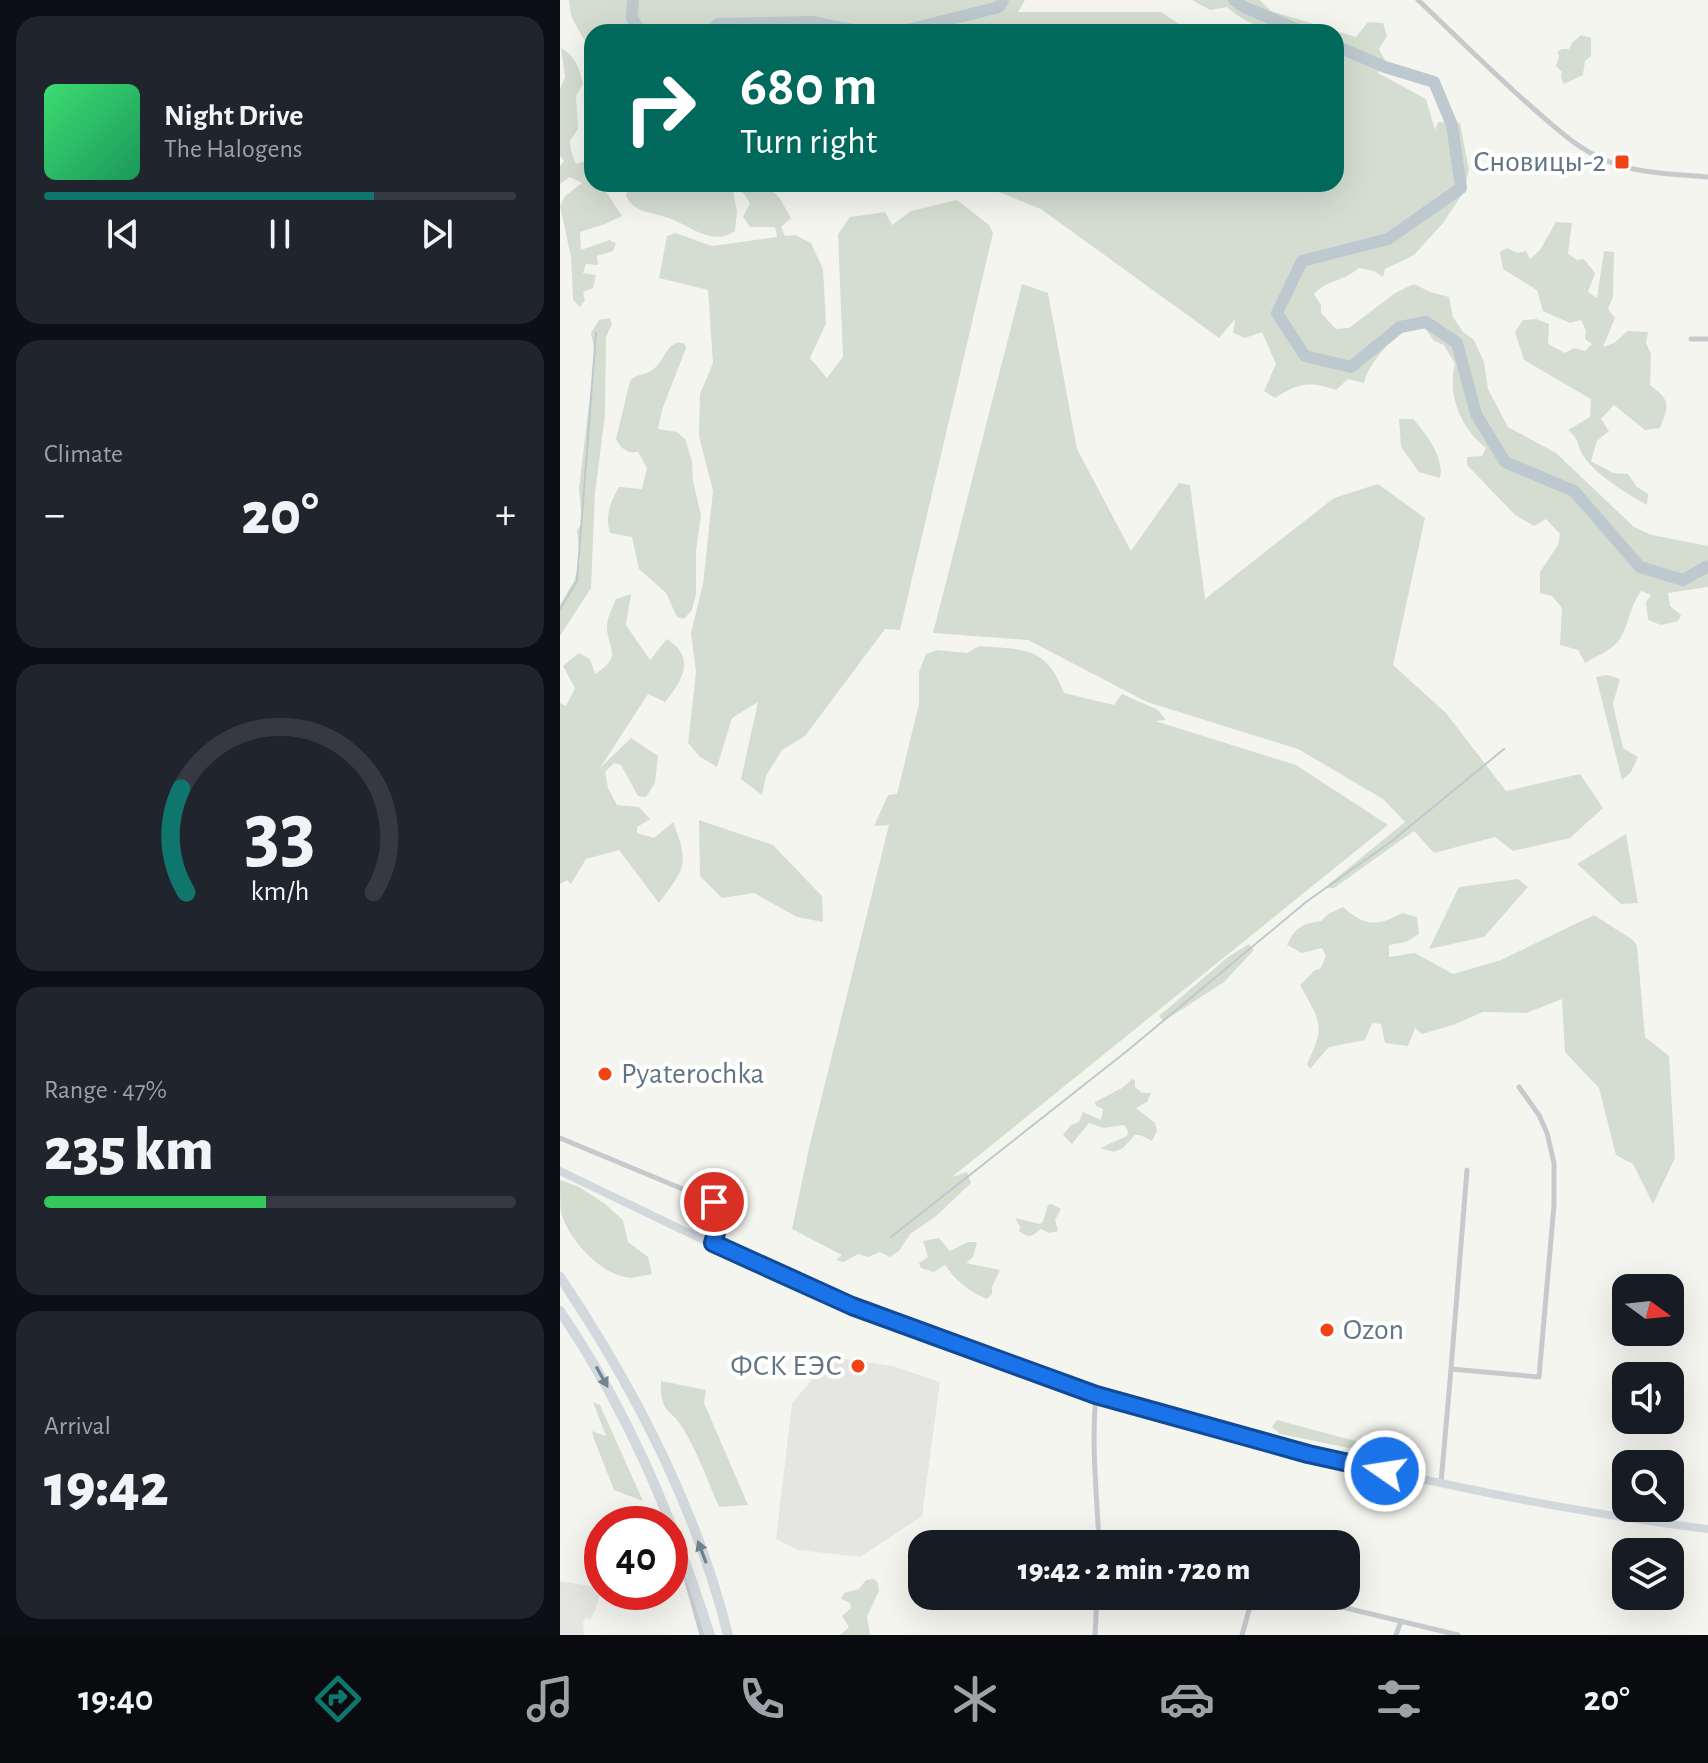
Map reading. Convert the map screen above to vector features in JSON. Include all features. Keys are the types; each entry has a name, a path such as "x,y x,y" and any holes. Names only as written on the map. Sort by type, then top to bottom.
{"highway":[{"path":"560,1277 598,1333 638,1402 683,1503 728,1635"},
{"path":"560,1311 621,1412 665,1506"},
{"path":"688,1568 710,1635"}],"street":[{"path":"1418,0 1502,81 1573,143 1621,166 1708,177"},
{"path":"1691,339 1708,339"},
{"path":"1451,1369 1539,1377 1554,1205 1554,1163 1539,1115 1519,1087"},
{"path":"560,1138 714,1202 719,1222 713,1243"},
{"path":"1441,1483 1467,1170"},
{"path":"560,1171 852,1306 1096,1395 1308,1454 1619,1518 1708,1529"},
{"path":"1096,1395 1092,1429 1098,1530"},
{"path":"688,1588 702,1635"},
{"path":"1095,1635 1096,1610"},
{"path":"1242,1635 1249,1610"},
{"path":"1355,1610 1458,1635"},
{"path":"1396,1635 1401,1621"}],"shaded area":[{"path":"569,0 1025,0 1018,12 1161,12 1179,24 584,24 584,40 571,16"},
{"path":"1192,0 1260,0 1271,11 1314,24 1253,24 1227,7 1210,10"},
{"path":"1368,22 1383,23 1387,36 1379,49 1386,62 1378,73 1426,99 1435,130 1438,122 1460,123 1469,170 1463,193 1443,223 1414,255 1385,269 1383,277 1374,271 1359,268 1325,285 1314,294 1321,305 1321,313 1336,329 1349,328 1395,293 1414,284 1449,297 1453,317 1463,332 1474,340 1484,362 1488,389 1508,427 1556,453 1634,527 1652,535 1708,546 1708,587 1668,593 1670,606 1681,615 1678,621 1661,625 1648,620 1646,602 1651,595 1641,591 1618,641 1585,663 1578,650 1560,645 1562,608 1552,596 1540,593 1540,572 1558,545 1560,534 1546,519 1534,526 1515,515 1467,465 1467,457 1482,456 1486,448 1463,421 1453,388 1455,364 1444,345 1434,341 1425,328 1425,322 1400,327 1370,368 1364,383 1348,379 1336,390 1304,385 1275,398 1264,391 1276,364 1262,332 1245,338 1233,333 1235,319 1219,338 1041,209 999,192 1344,192 1344,33 1356,37"},
{"path":"1581,35 1591,38 1591,56 1585,61 1583,75 1564,84 1562,72 1556,66 1557,52 1569,49"},
{"path":"561,48 573,59 583,84 576,96 578,129 570,141 576,164 584,161 584,192 606,192 622,216 580,232 581,250 609,240 616,243 613,251 597,256 598,265 586,264 583,273 596,275 593,288 583,292 585,300 580,307 573,300 571,257 560,206 565,196 582,183 570,177 560,184 560,166 564,161 560,156 560,89 565,77"},
{"path":"627,192 733,192 737,212 735,231 718,237 702,234 669,218 638,209 626,195"},
{"path":"742,192 773,192 779,197 791,218 781,227 785,236 795,235 811,243 823,269 826,323 810,358 827,378 843,357 838,234 850,217 885,212 892,225 911,211 957,200 989,225 993,233 900,630 885,629 805,736 782,750 766,776 762,795 741,779 758,702 732,718 717,767 700,757 688,743 696,672 691,633 703,584 713,491 699,436 700,394 713,363 708,290 659,278 667,236 675,233 712,246 777,237 775,227 750,227 743,217 750,203"},
{"path":"1556,222 1572,223 1568,254 1577,260 1584,259 1595,273 1588,292 1597,298 1604,251 1614,252 1613,297 1608,309 1615,318 1603,347 1614,343 1628,331 1648,332 1646,343 1651,354 1650,385 1662,395 1666,404 1660,428 1645,430 1614,405 1601,419 1609,431 1597,441 1591,461 1613,473 1628,474 1637,487 1648,494 1647,505 1596,471 1568,430 1590,417 1591,399 1524,360 1515,332 1523,320 1536,319 1549,324 1548,344 1565,353 1574,348 1585,351 1592,344 1585,339 1586,331 1581,320 1570,323 1543,311 1537,290 1503,269 1500,252 1507,248 1518,253 1526,251 1530,259 1540,250"},
{"path":"1022,284 1048,293 1077,449 1131,551 1179,483 1190,485 1205,599 1334,498 1378,484 1425,518 1393,665 1446,713 1506,791 1580,774 1603,808 1570,838 1513,851 1495,837 1434,853 1414,831 1334,888 1324,888 1405,822 1383,799 1298,749 1147,702 1028,640 933,633"},
{"path":"610,318 612,324 606,337 605,415 595,493 591,588 560,636 560,605 574,581 580,561 577,530 582,523 579,488 595,354 591,333 599,320"},
{"path":"678,342 685,344 686,348 662,410 658,429 677,432 685,439 701,515 696,551 696,594 692,610 684,619 677,617 666,593 639,569 632,537 610,533 608,521 619,487 642,489 647,468 638,452 625,450 616,439 630,381 656,367 669,348"},
{"path":"1399,419 1413,419 1428,438 1440,462 1440,478 1419,472 1401,447"},
{"path":"631,594 626,625 650,660 667,639 676,646 684,661 681,678 665,702 648,694 600,768 631,738 658,756 655,783 646,797 638,796 621,765 614,763 605,772 608,788 617,805 639,807 650,819 637,827 637,833 654,838 673,822 682,847 682,865 659,903 619,850 586,859 571,884 567,880 560,884 560,703 566,706 575,688 563,666 579,653 590,659 595,674 604,667 612,656 607,633 609,614 616,599"},
{"path":"979,646 1032,653 1049,666 1064,693 1114,705 1122,694 1158,710 1166,720 1155,721 1296,765 1388,825 952,1177 967,1172 971,1183 935,1217 910,1234 899,1251 890,1257 880,1252 868,1257 858,1254 844,1262 836,1260 842,1255 792,1229 889,825 874,826 888,795 897,794 919,704 919,672 926,654 937,650 967,653"},
{"path":"1608,675 1620,679 1613,704 1623,748 1638,757 1631,772 1622,780 1596,677"},
{"path":"699,820 773,845 822,896 823,922 797,917 754,893 722,898 700,876"},
{"path":"1626,834 1638,903 1621,904 1577,864"},
{"path":"1518,879 1528,887 1484,937 1429,949 1459,887"},
{"path":"1343,907 1358,918 1371,922 1385,921 1402,913 1417,917 1419,934 1406,942 1389,945 1389,957 1415,953 1453,974 1501,960 1594,915 1633,940 1637,946 1645,1037 1669,1056 1675,1158 1653,1204 1633,1164 1616,1155 1599,1088 1565,1052 1562,999 1526,1013 1483,1012 1422,1034 1415,1028 1408,1046 1385,1043 1381,1024 1372,1023 1365,1040 1329,1047 1310,1069 1307,1064 1317,1040 1318,1024 1300,985 1320,969 1326,956 1322,948 1302,953 1287,945 1300,927 1321,921"},
{"path":"1249,944 1254,950 1224,982 1164,1021 1159,1016 1228,957"},
{"path":"1132,1079 1142,1093 1151,1093 1147,1102 1136,1108 1155,1123 1157,1131 1152,1141 1135,1135 1123,1148 1114,1152 1100,1148 1127,1136 1124,1125 1103,1128 1089,1123 1072,1144 1063,1135 1071,1125 1079,1122 1083,1112 1101,1120 1103,1109 1095,1102"},
{"path":"560,1180 579,1187 623,1220 628,1242 648,1257 652,1274 633,1278 621,1276 602,1267 584,1251 564,1222"},
{"path":"1048,1205 1061,1209 1055,1220 1058,1231 1050,1233 1040,1229 1030,1236 1019,1231 1015,1218 1040,1224"},
{"path":"939,1238 950,1251 968,1242 977,1242 973,1257 966,1263 1000,1270 992,1294 987,1299 963,1285 945,1265 934,1272 921,1268 919,1263 928,1257 923,1241"},
{"path":"831,1357 893,1366 940,1382 922,1516 860,1557 798,1550 776,1539 792,1403"},
{"path":"661,1381 706,1390 704,1403 748,1505 719,1507 689,1439 664,1406"},
{"path":"593,1402 600,1405 643,1501 614,1490 592,1431 606,1436"},
{"path":"1277,1420 1385,1449 1384,1455 1280,1434 1272,1427"},
{"path":"874,1579 879,1591 867,1616 870,1635 840,1635 849,1627 842,1616 851,1608 850,1603 841,1599 844,1593 859,1589 866,1580"},
{"path":"560,1581 584,1585 584,1610 595,1610 590,1620 586,1618 583,1622 584,1635 560,1635"}],"waterway":[{"path":"633,0 632,18 636,24"},
{"path":"931,24 999,7 1003,0"},
{"path":"1234,0 1284,24"},
{"path":"718,24 822,24"},
{"path":"1344,49 1385,67 1434,82 1452,125 1461,188 1388,239 1302,261 1277,313 1305,356 1351,367 1400,327 1426,322 1457,343 1476,414 1505,462 1574,491 1640,567 1683,580 1708,566"},
{"path":"560,609 577,581 596,333"},
{"path":"891,1237 1127,1051 1306,902 1392,841 1504,749"}],"place":[{"name":"Сновицы-2","path":"1622,162"},
{"name":"Pyaterochka","path":"605,1074"},
{"name":"Ozon","path":"1327,1330"},
{"name":"ФСК ЕЭС","path":"858,1366"}],"route":[{"path":"714,1202 719,1222 713,1243 852,1306 1096,1395 1308,1454 1385,1471"}]}
